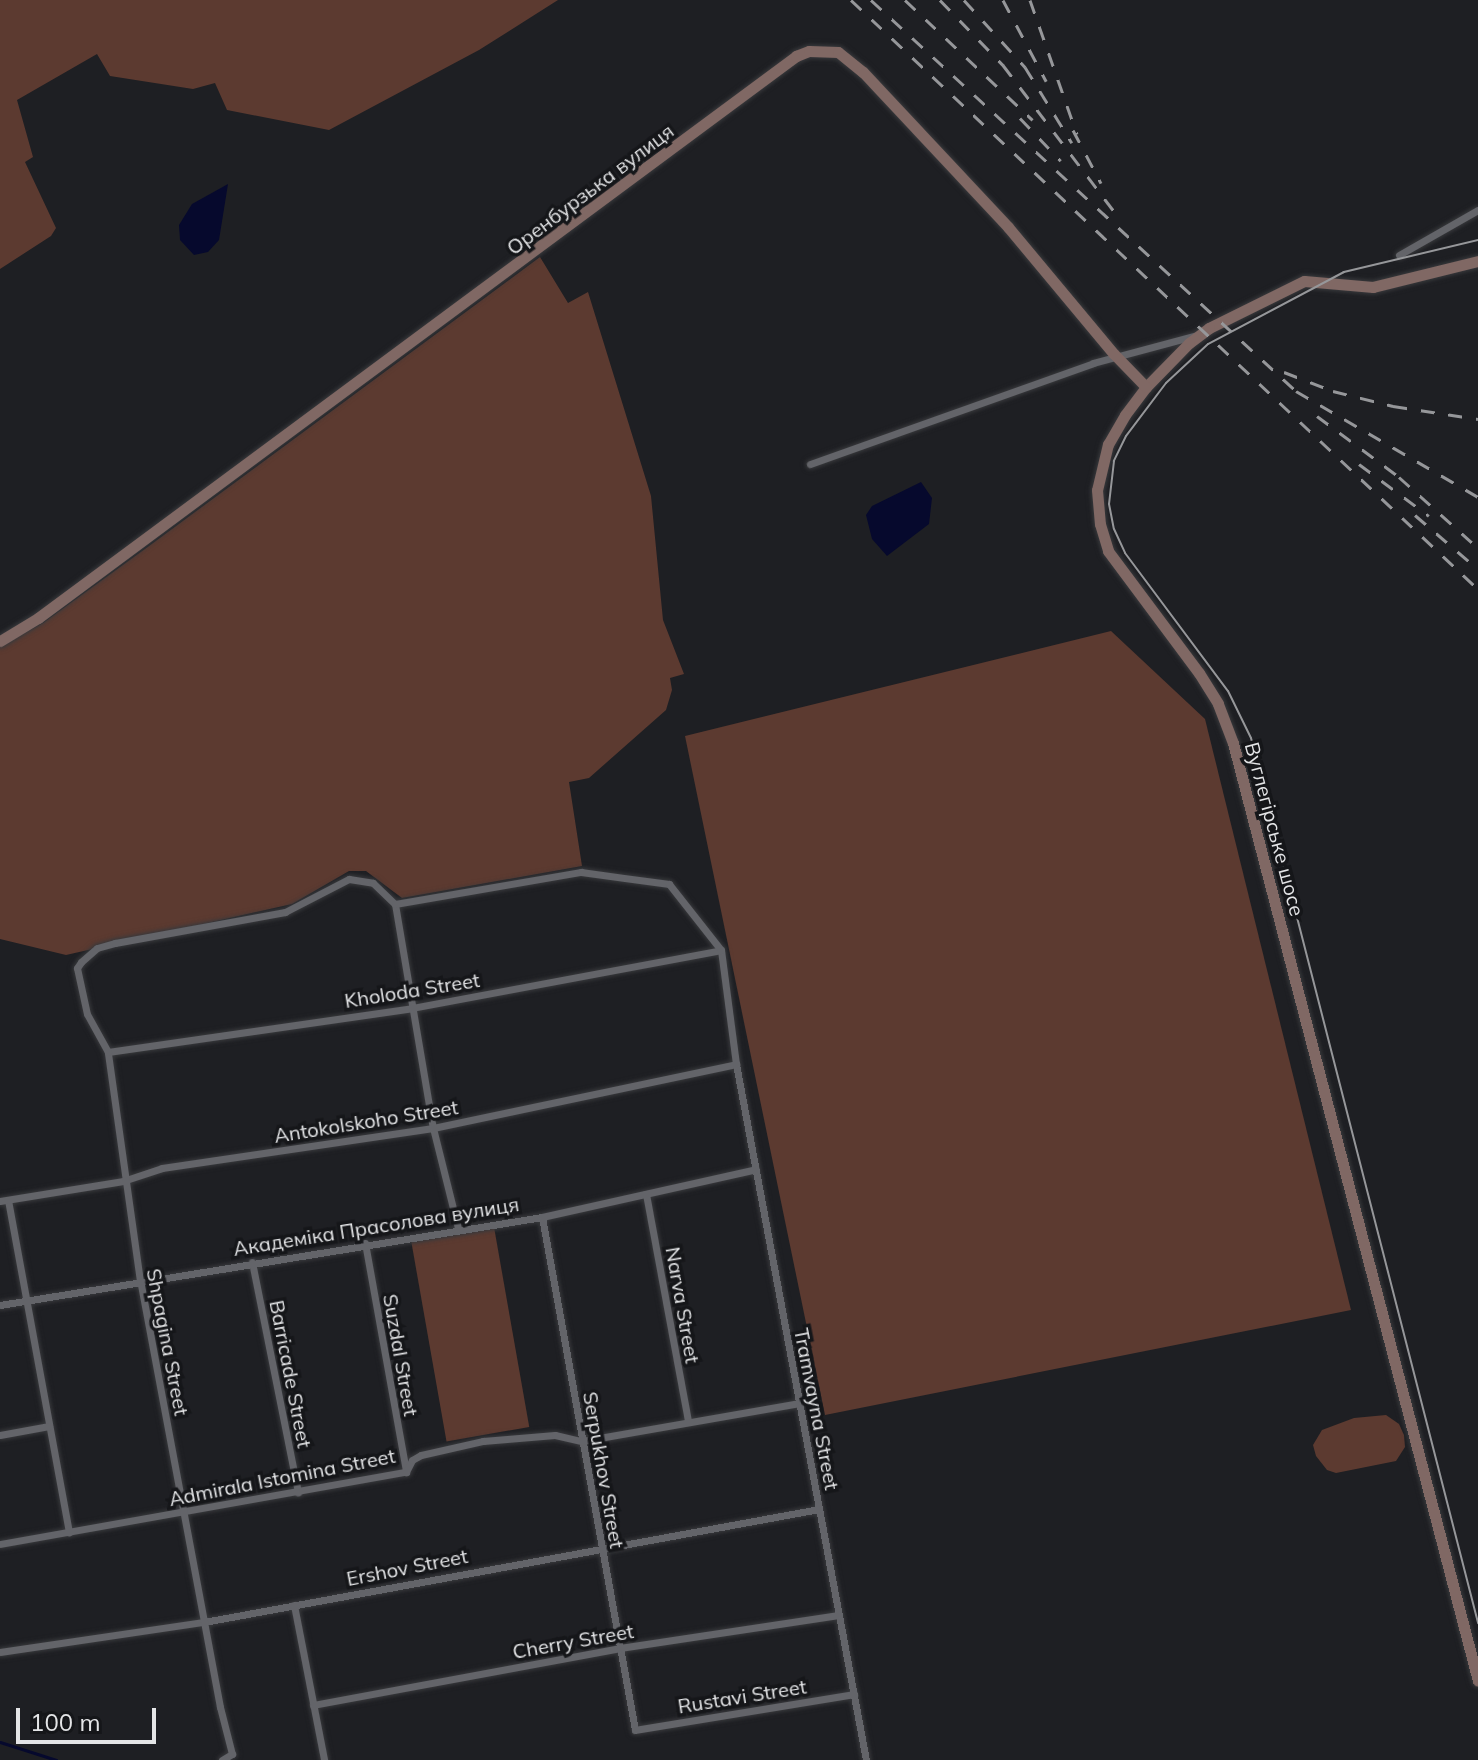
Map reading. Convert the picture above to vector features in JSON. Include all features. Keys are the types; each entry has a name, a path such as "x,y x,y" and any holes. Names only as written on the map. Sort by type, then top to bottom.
{"street":[{"name":"Оренбурзька вулиця","path":"0,641 38,618 796,56 809,51 838,52 863,72 1008,227 1116,356 1146,387"},
{"path":"1399,255 1478,210"},
{"name":"Вуглегірське шосе","path":"1478,261 1373,287 1304,281 1198,336 1146,387 1116,428 1102,461 1097,490 1103,539 1114,562 1199,673 1226,721 1323,1076 1478,1681"},
{"path":"810,464 1116,356 1198,336"},
{"path":"458,1228 433,1128 395,904 581,872 669,884 721,950"},
{"name":"Shpagina Street","path":"222,1760 232,1754 140,1281 123,1181 108,1052 87,1014 77,968 87,954 97,948 285,912 349,879 373,883 395,904"},
{"name":"Kholoda Street","path":"108,1052 412,1008 721,950"},
{"name":"Tramvayna Street","path":"721,950 736,1064 866,1760"},
{"name":"Antokolskoho Street","path":"4,1201 123,1181 162,1168 433,1128 736,1064"},
{"name":"Академіка Прасолова вулиця","path":"0,1305 365,1243 542,1217 756,1169"},
{"name":"Narva Street","path":"646,1194 688,1421"},
{"path":"4,1201 69,1532"},
{"name":"Serpukhov Street","path":"542,1217 635,1730"},
{"name":"Suzdal Street","path":"365,1243 406,1472"},
{"name":"Barricade Street","path":"252,1262 298,1492"},
{"name":"Admirala Istomina Street","path":"0,1544 406,1472 412,1460 421,1455 483,1441 555,1435 582,1441 800,1403"},
{"path":"0,1435 49,1426"},
{"name":"Ershov Street","path":"0,1652 204,1622 819,1509"},
{"path":"294,1605 324,1760"},
{"name":"Cherry Street","path":"313,1705 620,1648 839,1615"},
{"name":"Rustavi Street","path":"635,1730 854,1694"}],"shaded area":[{"path":"0,0 558,0 479,50 329,130 227,110 215,83 193,89 110,76 97,54 17,100 33,157 25,162 56,228 51,236 0,269"},
{"path":"540,257 568,303 588,292 651,496 663,620 684,674 670,678 672,690 666,710 589,778 569,782 582,866 402,898 366,871 349,871 292,904 66,955 0,939 0,647 43,623"},
{"path":"1111,631 1205,719 1351,1310 825,1415 685,736"},
{"path":"494,1227 529,1427 447,1442 411,1242"},
{"path":"1386,1415 1399,1424 1404,1435 1405,1447 1396,1461 1336,1473 1327,1470 1316,1456 1313,1445 1322,1430 1354,1418"}],"water":[{"path":"228,184 219,240 208,252 194,255 180,240 179,225 192,204"},
{"path":"921,482 932,498 929,524 887,556 872,539 866,515 872,506"}],"waterway":[{"path":"0,1742 56,1760"}],"tram line":[{"path":"1478,240 1344,272 1208,344 1166,383 1126,436 1114,461 1109,504 1114,529 1125,553 1228,691 1251,738 1478,1623"}],"railway":[{"path":"851,0 1478,589"},
{"path":"871,0 1296,391 1478,497"},
{"path":"905,0 1033,120"},
{"path":"940,0 1003,65 1117,215"},
{"path":"964,0 1025,67 1072,143"},
{"path":"1003,0 1046,81"},
{"path":"1030,0 1077,134"},
{"path":"1020,118 1061,161"},
{"path":"1073,130 1101,183"},
{"path":"1284,372 1333,391 1393,406 1478,419"},
{"path":"1317,416 1399,477 1478,548"},
{"path":"1359,464 1429,516"},
{"path":"1415,515 1478,569"}]}
